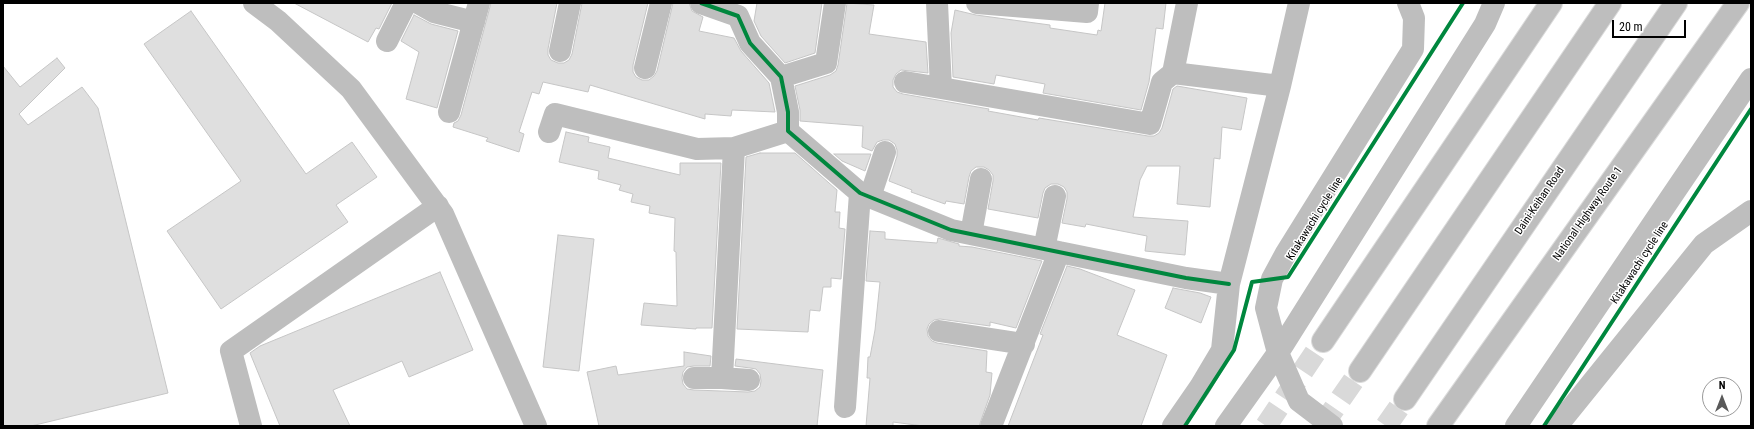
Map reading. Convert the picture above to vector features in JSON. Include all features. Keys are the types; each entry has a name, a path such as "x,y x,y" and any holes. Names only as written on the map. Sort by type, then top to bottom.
{"main road":[{"path":"254,3 278,21 352,89 438,206 443,214 536,426"},
{"path":"387,41 406,3"},
{"path":"418,3 434,12 477,12 449,112"},
{"path":"560,51 570,3"},
{"path":"645,68 661,3"},
{"path":"700,3 739,10 750,43 782,77 788,112 788,131"},
{"path":"782,77 826,63 835,3"},
{"path":"937,3 941,88"},
{"path":"977,3 1087,12 1088,3"},
{"path":"905,82 1150,124 1162,82 1173,73 1187,3"},
{"path":"1173,426 1200,387 1222,350 1229,284 1280,86 1299,3"},
{"path":"1332,426 1298,401 1278,352 1266,308 1272,279 1286,253 1413,49 1414,18 1408,3"},
{"path":"1226,426 1278,352 1486,24 1494,3"},
{"path":"1323,341 1550,3"},
{"path":"1360,371 1610,3"},
{"name":"Daini-Keihan Road","path":"1405,399 1676,3"},
{"name":"National Highway Route 1","path":"1438,426 1738,3"},
{"path":"1173,73 1280,86"},
{"path":"1516,426 1751,79"},
{"path":"549,132 555,114 697,149 734,148 788,131"},
{"path":"788,131 865,195 951,230 1186,278 1229,284"},
{"path":"722,378 734,148"},
{"path":"845,407 865,195 885,152"},
{"path":"971,234 981,180"},
{"path":"991,426 1024,344 1051,250 1055,196"},
{"path":"251,426 231,351 438,206"},
{"path":"1557,426 1704,244 1751,211"},
{"path":"939,331 1024,344"},
{"path":"694,378 749,380"}],"building":[{"path":"294,3 392,3 379,29 376,28 368,42"},
{"path":"491,3 557,3 548,55 551,60 558,63 564,63 569,60 572,54 582,3 648,3 633,65 633,72 636,77 642,80 649,80 657,71 673,3 689,3 692,11 703,17 699,31 734,38 741,51 769,83 775,112 732,110 731,116 705,114 705,119 590,85 588,92 543,82 539,94 532,92 519,132 524,134 519,152 486,141 488,138 453,127 454,123 458,121 461,115"},
{"path":"757,3 822,3 815,53 785,63 761,36 754,21"},
{"path":"847,3 874,5 869,34 926,42 928,73 901,70 896,74 893,80 893,87 897,92 903,94 989,109 988,111 1038,120 1039,118 1148,136 1154,136 1159,133 1162,128 1173,89 1177,86 1247,98 1241,130 1222,127 1220,159 1214,158 1210,207 1177,204 1180,166 1147,166 1140,180 1133,217 1188,221 1185,255 1145,251 1147,236 1086,224 1085,227 1062,223 1067,192 1064,187 1058,184 1051,184 1045,188 1038,218 988,209 993,175 984,167 976,167 971,171 964,204 946,201 945,204 911,192 912,190 889,181 897,156 897,150 895,144 889,140 877,142 872,151 862,147 863,126 800,121 800,110 795,86 830,75 836,71"},
{"path":"1105,3 1166,3 1163,29 1156,28 1149,82 1141,110 1043,93 1045,84 996,75 994,84 953,77 951,33 955,10 976,15 1050,25 1050,28 1097,35 1098,30 1101,31"},
{"path":"191,11 306,174 352,142 377,177 336,205 348,222 221,309 167,231 241,181 144,44"},
{"path":"414,15 431,24 458,31 437,108 406,99 419,52 401,41"},
{"path":"57,58 65,68 19,114 28,125 82,87 98,108 168,393 31,426 3,426 3,66 20,87"},
{"path":"566,132 589,137 588,142 610,147 608,158 680,175 680,163 721,163 712,328 696,329 641,325 644,303 677,306 676,252 674,251 675,218 649,213 650,206 631,202 633,194 619,190 621,185 598,179 599,171 559,162"},
{"path":"760,153 795,153 837,190 835,212 840,212 839,228 845,229 841,279 831,278 831,287 823,287 820,311 810,310 808,332 737,329 746,157"},
{"path":"834,154 871,154 865,171 842,161"},
{"path":"870,231 885,232 885,239 937,243 938,238 959,244 959,246 972,247 1042,261 1016,328 990,322 990,326 940,319 934,320 929,324 927,329 928,336 932,341 937,343 987,351 986,372 992,373 990,395 979,426 923,426 893,422 893,426 866,426 870,378 867,378 868,357 870,357 875,330 880,282 866,281"},
{"path":"558,235 594,239 579,371 543,367"},
{"path":"1067,266 1080,269 1135,290 1117,335 1167,355 1141,426 1008,426 1043,335 1040,334"},
{"path":"440,272 473,350 409,377 402,361 333,390 350,426 280,426 250,353 260,346"},
{"path":"1173,288 1200,293 1211,297 1201,323 1165,308"},
{"path":"684,352 711,356 710,366 687,367 683,372 683,384 687,389 694,390 755,391 760,387 760,374 756,369 735,366 736,359 823,370 817,426 599,426 587,372 616,366 618,375 684,366"}],"tunnel":[{"path":"1266,426 1323,341"},
{"path":"1322,426 1360,371"},
{"path":"1386,426 1405,399"}],"cycle path":[{"path":"701,3 738,16 750,43 781,77 788,112 788,131 860,193 951,230 1186,278 1229,284"},
{"name":"Kitakawachi cycle line","path":"1185,426 1234,350 1252,282 1288,277 1463,3"},
{"name":"Kitakawachi cycle line","path":"1544,426 1751,109"}]}
